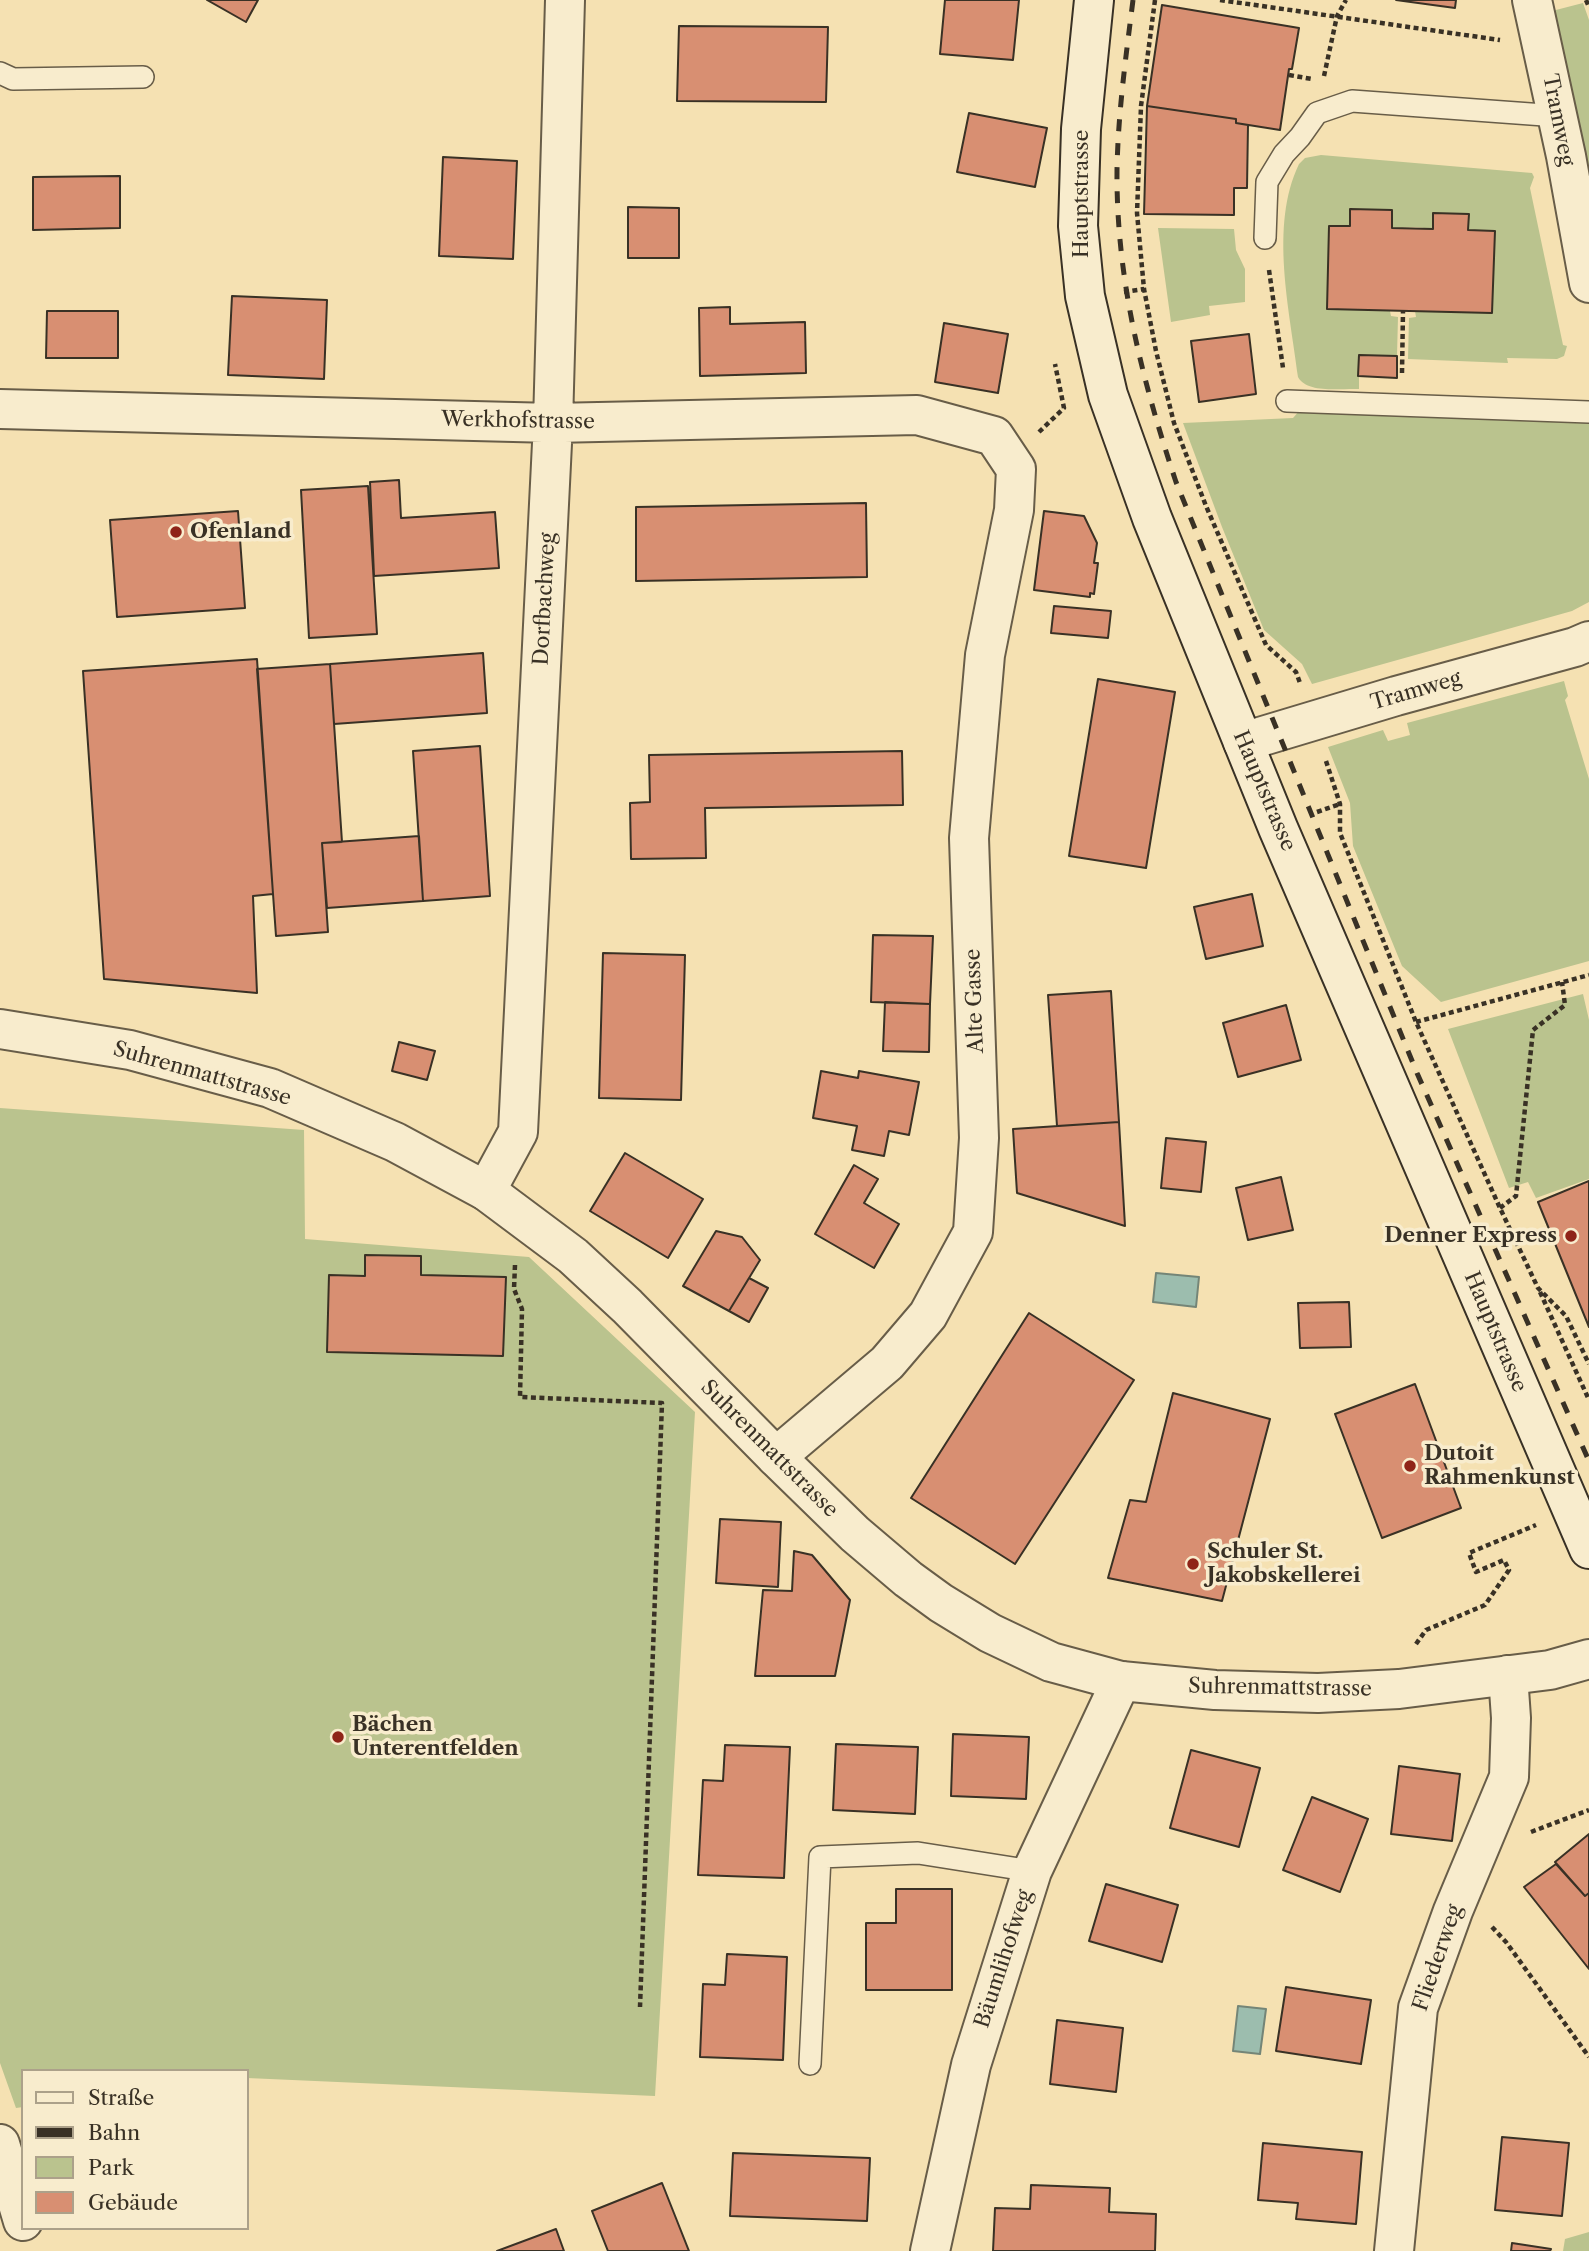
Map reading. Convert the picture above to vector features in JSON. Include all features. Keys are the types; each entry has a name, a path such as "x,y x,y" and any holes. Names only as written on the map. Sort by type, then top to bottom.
{"street":[{"name":"Dorfbachweg","path":"486,1191 518,1132 553,423 565,0"},
{"name":"Hauptstrasse","path":"1094,0 1081,129 1077,226 1085,296 1108,395 1152,518 1243,742 1589,1549"},
{"name":"Tramweg","path":"1532,0 1558,116 1589,283"},
{"name":"Werkhofstrasse","path":"0,409 553,423 916,415 994,436 1016,470"},
{"name":"Alte Gasse","path":"776,1457 887,1363 928,1315 974,1232 979,1138 970,838 985,655 1014,510 1016,470"},
{"name":"Tramweg","path":"1243,742 1396,696 1575,648 1589,641"},
{"name":"Suhrenmattstrasse","path":"0,1029 130,1050 270,1088 395,1142 486,1191 573,1256 627,1306 855,1534 941,1604 989,1633 1051,1662 1121,1681 1215,1690 1318,1693 1399,1689 1550,1670 1589,1659"},
{"name":"Fliederweg","path":"1394,2251 1418,2008 1461,1892 1509,1777 1511,1718 1508,1675"},
{"name":"Bäumlihofweg","path":"930,2251 971,2064 1032,1871 1121,1681"},
{"path":"0,2144 21,2214"},
{"path":"26,2230 32,2251"}],"lane":[{"path":"0,73 13,79 143,77"},
{"path":"1265,238 1267,182 1284,154 1317,113 1352,101 1558,116"},
{"path":"1287,401 1589,412"},
{"path":"810,2064 820,1857 918,1853 1032,1871"}],"path":[{"path":"1155,0 1141,106 1137,213 1144,289 1174,423 1211,519 1266,645 1296,673 1340,804 1340,833 1416,1022 1589,1400"},
{"path":"1220,0 1544,47"},
{"path":"1289,75 1323,81 1337,16 1346,0"},
{"path":"1587,0 1589,7"},
{"path":"1265,238 1287,401"},
{"path":"1401,405 1404,311"},
{"path":"1016,470 1032,457 1038,434 1064,408 1054,362"},
{"path":"1311,814 1340,804"},
{"path":"1416,1022 1589,975"},
{"path":"1500,1208 1516,1196 1533,1030 1565,1005 1562,982"},
{"path":"519,1215 514,1289 522,1309 520,1397 662,1403 640,2007"},
{"path":"1538,1288 1566,1316 1589,1364"},
{"path":"1411,1650 1426,1630 1485,1605 1509,1570 1504,1560 1476,1572 1469,1553 1514,1533"},
{"path":"1461,1892 1506,1942 1589,2057"}],"green space":[{"path":"1583,3 1589,20 1589,208 1552,11"},
{"path":"1321,155 1532,173 1534,177 1530,188 1563,345 1567,346 1564,356 1557,359 1507,358 1508,363 1408,359 1409,318 1416,317 1415,311 1492,312 1495,231 1468,230 1468,214 1433,213 1433,229 1392,228 1392,210 1350,209 1350,226 1329,226 1327,309 1390,311 1391,316 1398,317 1397,356 1359,355 1359,389 1317,388 1302,382 1298,377 1284,269 1285,214 1290,188 1299,164 1305,158"},
{"path":"1158,228 1234,229 1236,250 1245,269 1245,302 1209,306 1210,315 1171,322"},
{"path":"1300,410 1589,417 1589,602 1572,611 1312,684 1302,664 1264,630 1183,423 1293,418"},
{"path":"1564,681 1568,696 1565,700 1589,779 1589,961 1441,1002 1402,966 1353,846 1350,803 1328,747 1383,730 1388,741 1410,735 1407,723"},
{"path":"1583,994 1589,1020 1589,1179 1536,1198 1528,1182 1509,1188 1448,1029"},
{"name":"Bächen Unterentfelden","path":"0,1108 304,1130 305,1239 529,1257 695,1412 655,2096 248,2078 248,2069 21,2069 21,2107 16,2108 0,2063"},
{"path":"1589,2232 1589,2251 1563,2251 1565,2239"}],"shaded area":[{"path":"1156,1273 1199,1277 1196,1307 1153,1302"},
{"path":"1238,2006 1266,2009 1260,2054 1233,2051"}],"building":[{"path":"207,0 258,0 246,22"},
{"path":"945,0 1019,0 1013,60 940,54"},
{"path":"1396,0 1456,0 1455,8"},
{"path":"1162,5 1299,28 1292,69 1289,69 1280,130 1236,123 1236,119 1147,106"},
{"path":"679,26 828,27 826,102 677,101"},
{"path":"1147,106 1236,119 1236,123 1248,125 1247,188 1234,188 1234,215 1144,214"},
{"path":"969,113 1047,128 1035,187 957,172"},
{"path":"443,157 517,161 513,259 439,256"},
{"path":"120,176 120,228 33,230 33,177"},
{"path":"628,207 679,208 679,258 628,258"},
{"path":"1350,209 1392,210 1392,228 1433,229 1433,213 1469,214 1468,230 1495,231 1492,313 1327,309 1329,226 1350,226"},
{"path":"232,296 327,300 324,379 228,375"},
{"path":"730,307 730,324 805,322 806,373 700,376 699,308"},
{"path":"47,311 118,311 118,358 46,358"},
{"path":"944,323 1008,334 998,393 935,382"},
{"path":"1249,334 1256,394 1199,402 1191,341"},
{"path":"1359,355 1397,356 1397,378 1358,376"},
{"path":"399,480 401,518 495,512 499,568 374,576 370,482"},
{"path":"368,486 377,634 309,638 301,490"},
{"path":"866,503 867,577 636,581 636,507"},
{"path":"238,511 245,608 117,617 110,520"},
{"path":"1044,511 1084,516 1097,543 1094,563 1098,563 1094,594 1090,593 1090,597 1034,590"},
{"path":"1054,606 1111,611 1108,638 1051,633"},
{"path":"483,653 487,713 334,724 330,664"},
{"path":"257,659 273,894 253,896 257,993 104,979 83,671"},
{"path":"330,664 342,842 322,843 328,932 276,936 257,669"},
{"path":"1098,679 1175,692 1146,868 1069,856"},
{"path":"480,746 490,896 423,901 413,751"},
{"path":"902,751 903,805 705,808 706,858 631,859 630,803 650,802 649,755"},
{"path":"419,836 423,901 327,908 322,843"},
{"path":"1252,894 1263,946 1206,959 1194,907"},
{"path":"873,935 933,936 930,1004 871,1002"},
{"path":"603,953 685,955 681,1100 599,1098"},
{"path":"1111,991 1119,1122 1057,1126 1048,995"},
{"path":"885,1002 930,1004 929,1052 883,1051"},
{"path":"1286,1005 1301,1060 1238,1077 1223,1023"},
{"path":"399,1042 435,1051 427,1080 392,1071"},
{"path":"821,1071 858,1078 859,1071 919,1082 909,1135 889,1131 884,1156 852,1150 857,1126 813,1118"},
{"path":"1119,1122 1125,1226 1017,1193 1013,1129"},
{"path":"1166,1138 1206,1142 1201,1192 1161,1188"},
{"path":"625,1153 703,1199 668,1258 590,1211"},
{"path":"854,1165 878,1179 864,1203 899,1224 874,1268 815,1234"},
{"path":"1281,1177 1293,1230 1248,1240 1236,1188"},
{"name":"Denner Express","path":"1589,1181 1589,1327 1538,1202"},
{"path":"716,1231 742,1237 760,1260 729,1311 683,1286"},
{"path":"365,1255 421,1256 421,1275 506,1277 503,1356 327,1352 329,1275 365,1276"},
{"path":"749,1278 768,1288 749,1322 729,1311"},
{"path":"1349,1302 1351,1347 1300,1348 1298,1303"},
{"path":"1029,1313 1134,1380 1015,1564 911,1498"},
{"path":"1415,1384 1461,1508 1382,1538 1335,1414"},
{"path":"1173,1393 1270,1419 1222,1601 1108,1578 1130,1500 1146,1502"},
{"path":"720,1519 781,1522 778,1587 716,1583"},
{"path":"794,1551 812,1555 850,1600 835,1676 755,1676 763,1590 792,1591"},
{"path":"953,1734 1029,1737 1026,1799 951,1796"},
{"path":"836,1744 918,1747 915,1814 833,1810"},
{"path":"725,1745 790,1747 784,1878 698,1875 703,1780 723,1781"},
{"path":"1191,1750 1260,1768 1239,1847 1170,1828"},
{"path":"1399,1766 1460,1774 1452,1841 1391,1834"},
{"path":"1312,1797 1368,1819 1340,1892 1283,1870"},
{"path":"1589,1834 1589,1893 1585,1896 1555,1862"},
{"path":"1556,1864 1585,1896 1589,1893 1589,1969 1524,1887"},
{"path":"1106,1884 1178,1905 1162,1962 1089,1941"},
{"path":"896,1889 952,1889 952,1990 866,1990 866,1923 896,1923"},
{"path":"727,1954 787,1957 783,2060 700,2057 703,1984 725,1985"},
{"path":"1286,1987 1371,2000 1361,2064 1276,2051"},
{"path":"1057,2020 1123,2028 1116,2092 1050,2084"},
{"path":"1502,2137 1569,2143 1562,2216 1495,2210"},
{"path":"1263,2143 1362,2152 1356,2224 1296,2219 1298,2203 1258,2200"},
{"path":"733,2153 870,2158 867,2221 730,2216"},
{"path":"662,2183 689,2251 608,2251 592,2211"},
{"path":"1031,2185 1110,2188 1109,2212 1156,2214 1155,2251 993,2251 995,2208 1030,2209"},
{"path":"556,2229 564,2251 497,2251"},
{"path":"1512,2243 1551,2249 1511,2251"}],"railway":[{"path":"1133,0 1119,127 1118,210 1133,328 1164,444 1176,482 1417,1073 1589,1461"}],"place":[{"name":"Ofenland","path":"176,532"},
{"name":"Denner Express","path":"1571,1236"},
{"name":"Dutoit Rahmenkunst","path":"1410,1466"},
{"name":"Schuler St. Jakobskellerei","path":"1193,1564"},
{"name":"Bächen Unterentfelden","path":"338,1737"}]}
